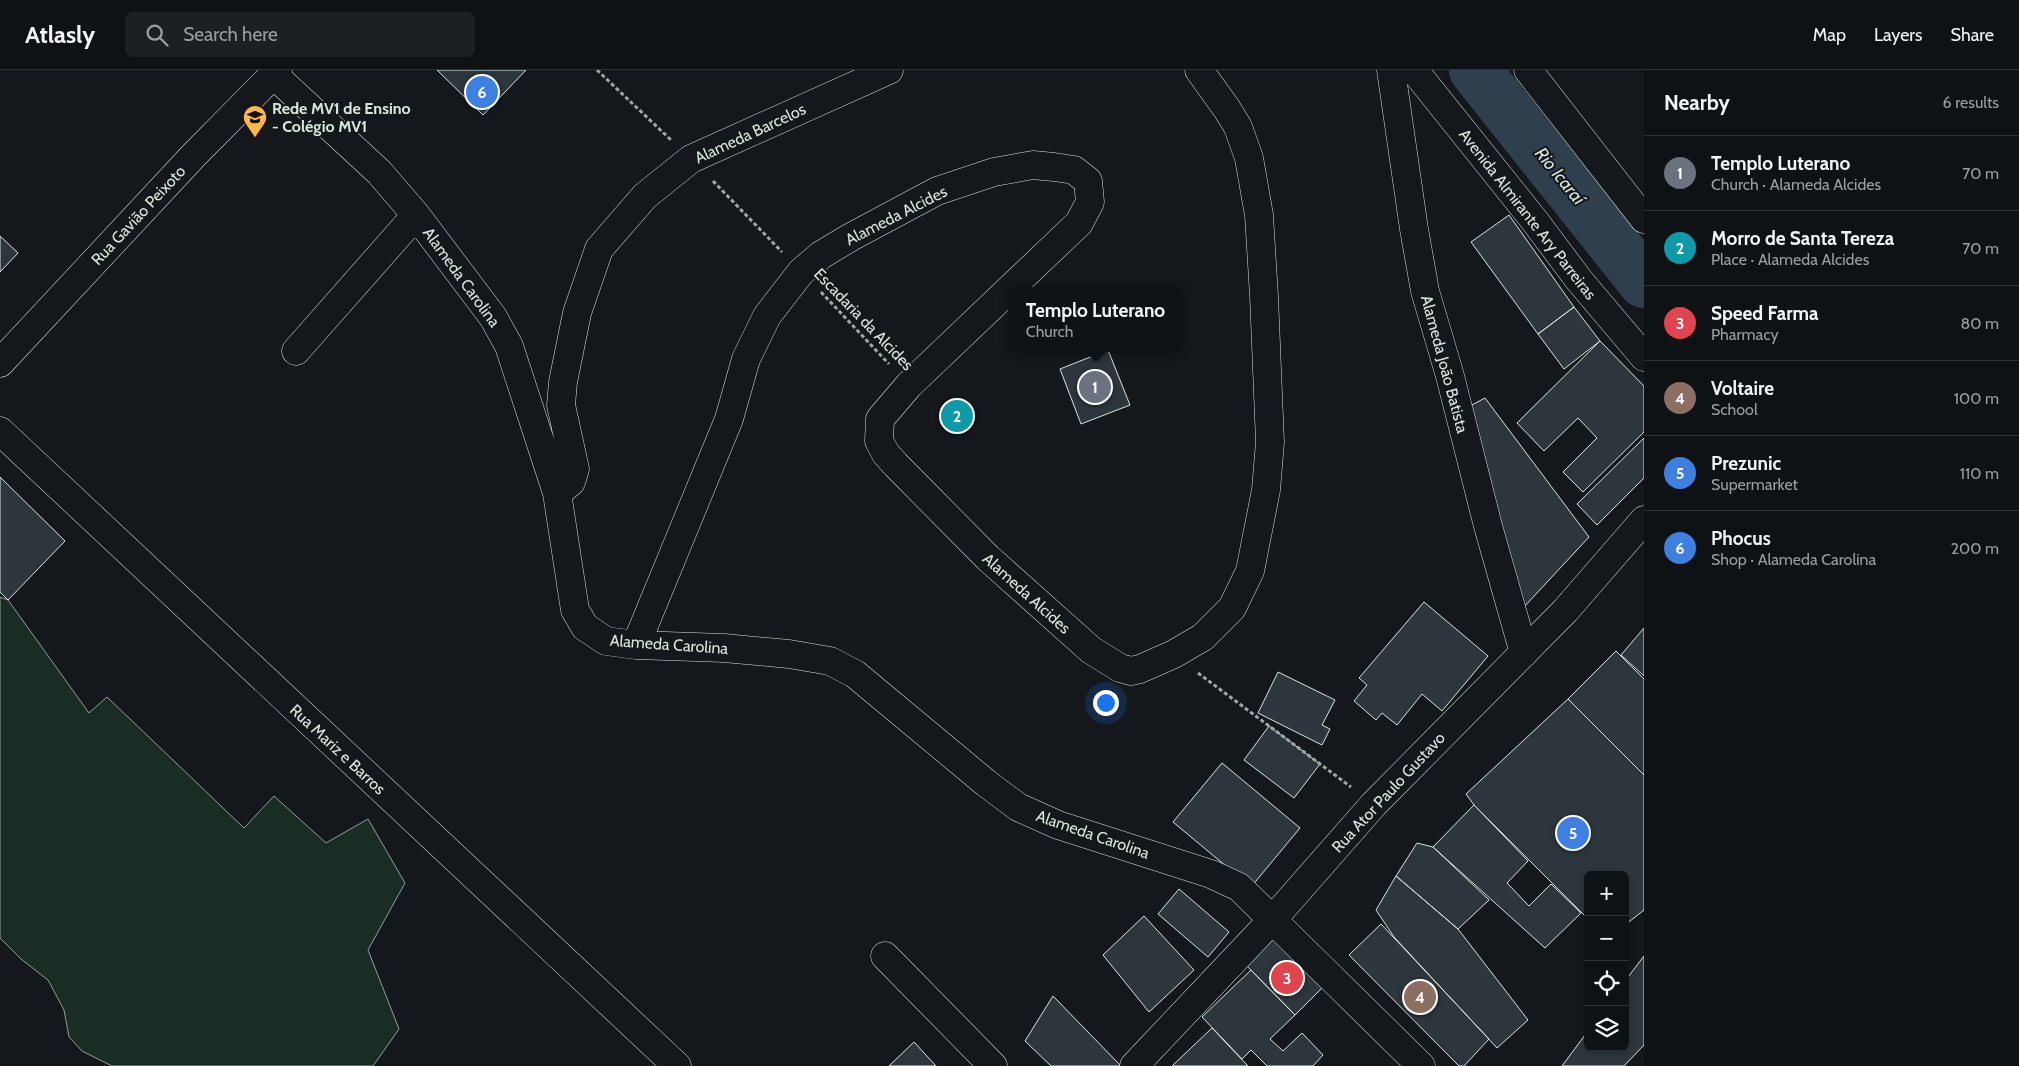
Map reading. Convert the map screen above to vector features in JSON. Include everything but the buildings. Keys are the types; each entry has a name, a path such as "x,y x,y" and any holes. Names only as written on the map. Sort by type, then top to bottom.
{"street":[{"name":"Alameda Barcelos","path":"557,493 571,482 575,469 561,405 563,382 577,313 599,249 645,196 691,159 889,70"},
{"name":"Alameda Alcides","path":"1008,291 910,384 880,419 880,441 886,454 896,465 988,558 1091,650 1120,668 1131,671 1174,654 1203,637 1232,608 1250,571 1266,490 1270,442 1259,215 1249,158 1238,127 1199,70"},
{"name":"Alameda João Batista","path":"1391,70 1425,291 1450,376 1488,526 1524,653"},
{"name":"Avenida Almirante Ary Parreiras","path":"1414,70 1534,220 1579,280 1644,357"},
{"path":"1528,70 1644,218"},
{"name":"Alameda Carolina","path":"276,73 379,172 416,215 494,317 508,346 557,493 575,610 585,627 606,641 636,645 724,648 789,654 830,661 855,674 986,783 1018,807 1058,825 1211,874 1239,887 1421,1066"},
{"name":"Rua Gavião Peixoto","path":"0,363 194,155 276,73"},
{"name":"Alameda Alcides","path":"636,645 729,419 746,359 767,316 801,272 821,255 851,237 937,191 994,172 1033,165 1074,170 1088,181 1090,202 1079,223 1012,287"},
{"path":"296,351 416,215"},
{"name":"Rua Mariz e Barros","path":"0,431 677,1066"},
{"name":"Rua Ator Paulo Gustavo","path":"1134,1066 1272,919 1374,804 1566,611 1644,520"},
{"path":"885,956 993,1066"}],"path":[{"name":"Escadaria da Alcides","path":"597,70 691,159 910,384"},
{"path":"1174,654 1374,804"}],"green space":[{"path":"0,597 8,600 89,713 107,697 244,828 274,796 326,843 368,819 405,883 368,950 399,1029 373,1066 112,1066 82,1051 69,1037 64,1010 48,980 21,959 0,938"}],"waterway":[{"name":"Rio Icaraí","path":"1475,70 1644,282"}],"place":[{"name":"Phocus","path":"482,92"},
{"name":"Rede MV1 de Ensino - Colégio MV1","path":"255,138"},
{"name":"Templo Luterano","path":"1095,387"},
{"name":"Morro de Santa Tereza","path":"957,416"},
{"name":"Prezunic","path":"1573,833"},
{"name":"Speed Farma","path":"1287,978"},
{"name":"Voltaire","path":"1420,997"}]}
